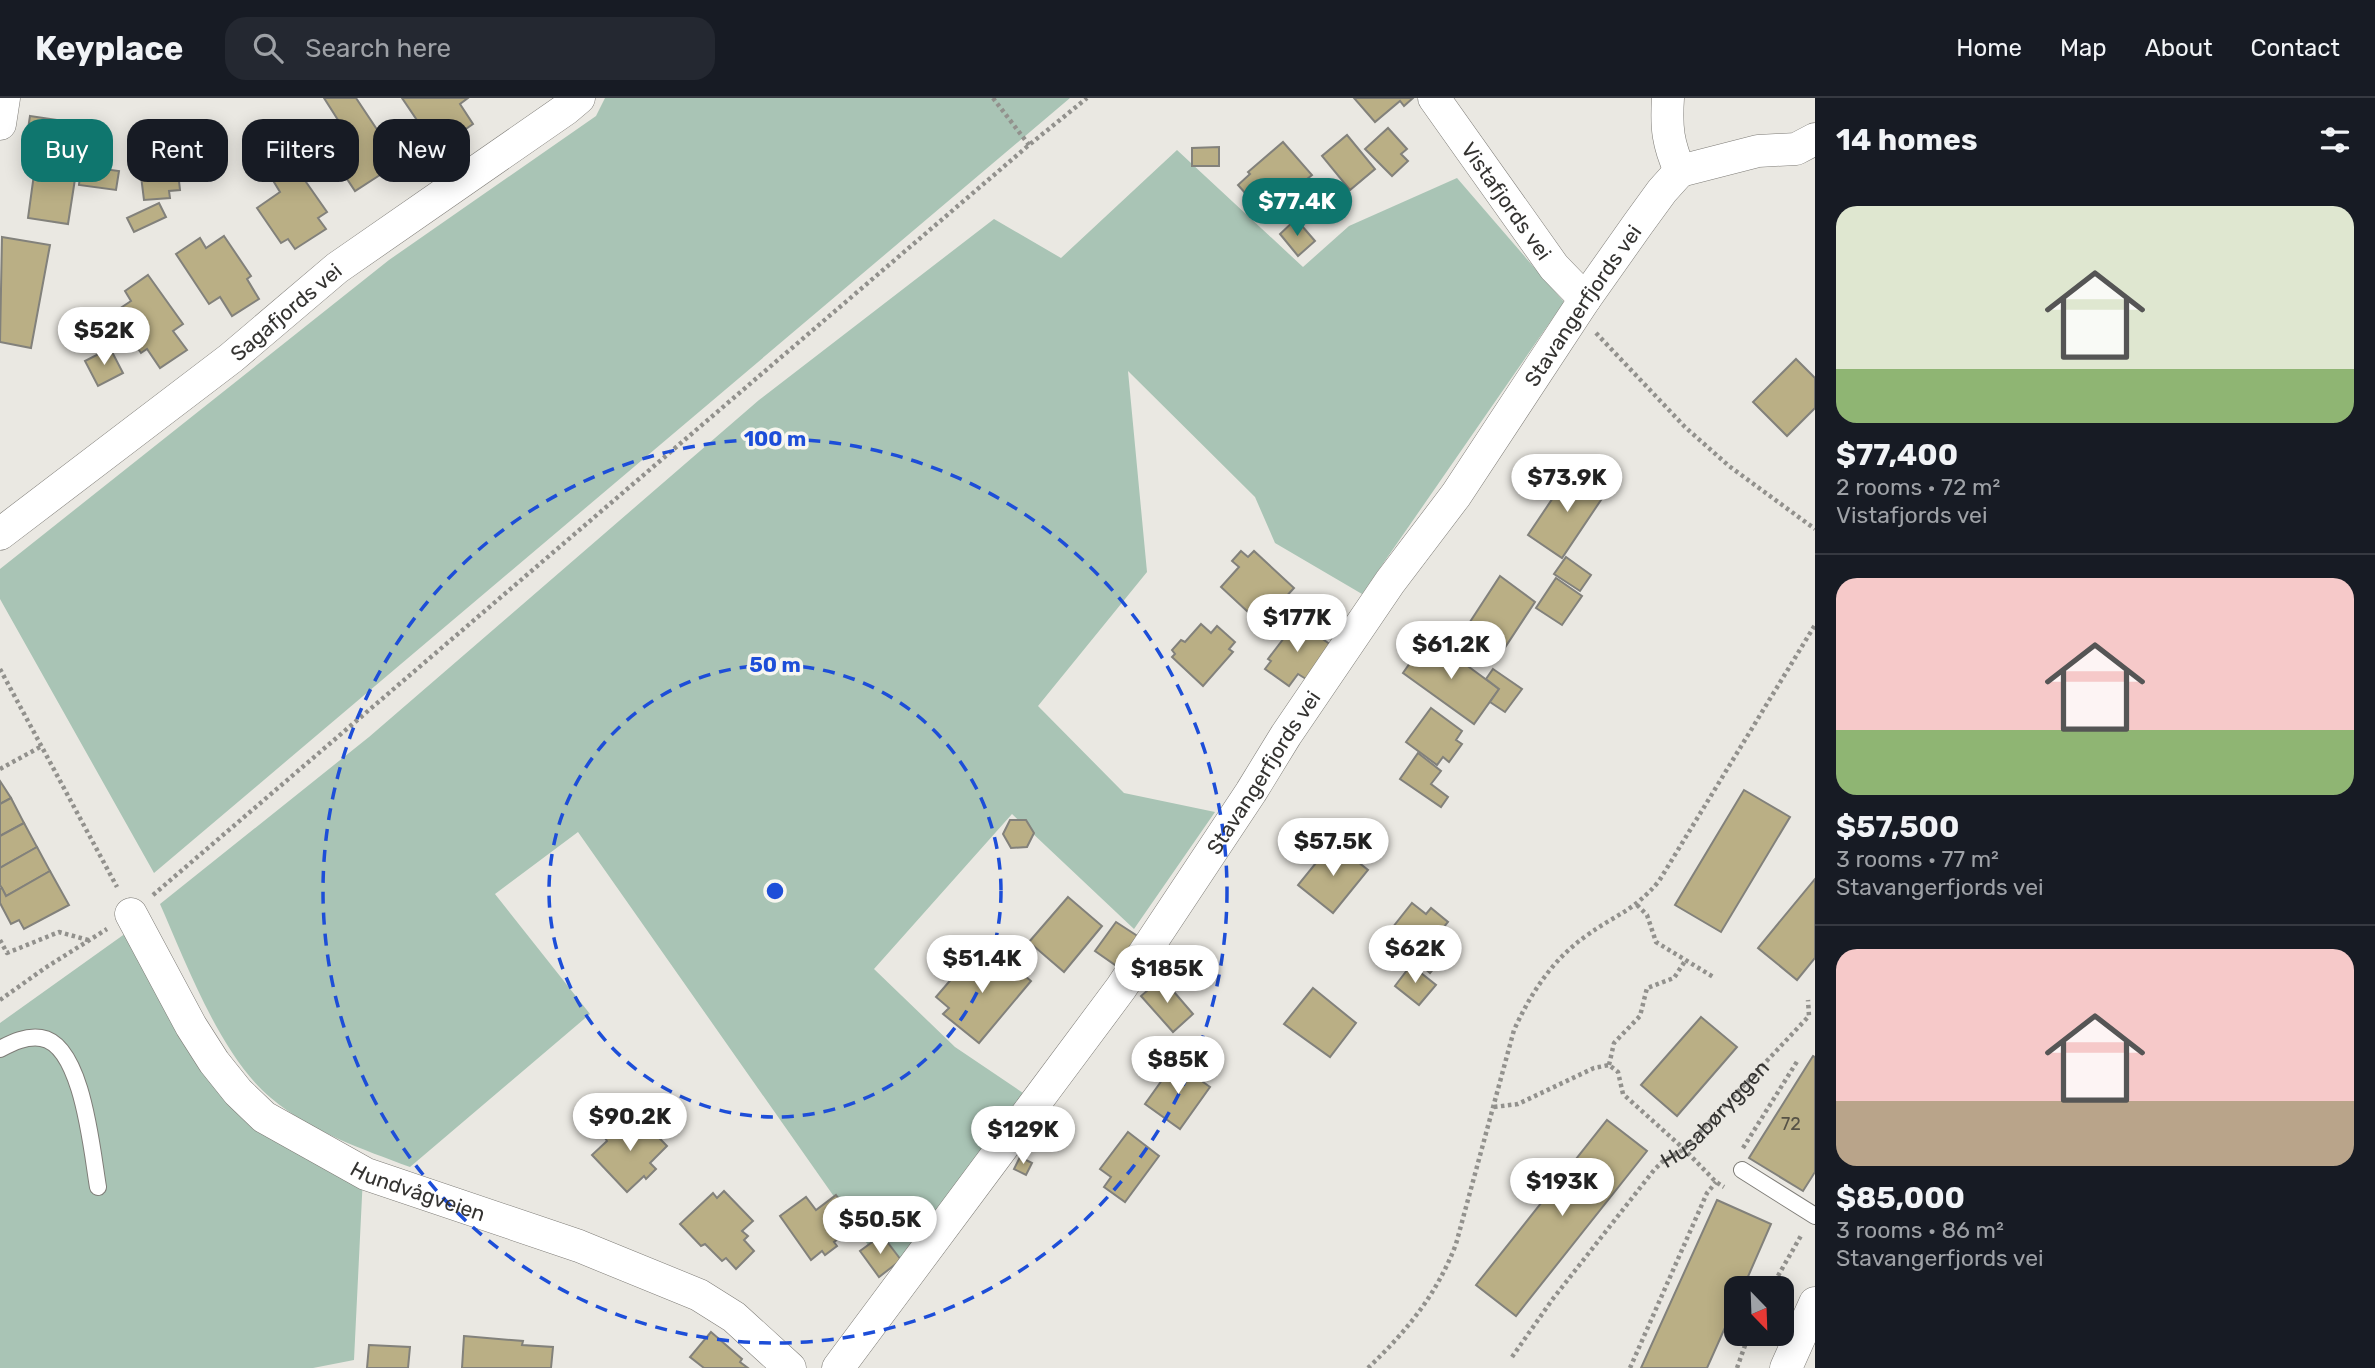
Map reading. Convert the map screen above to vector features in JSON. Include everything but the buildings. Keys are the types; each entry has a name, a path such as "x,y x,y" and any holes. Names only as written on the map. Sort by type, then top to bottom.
{"street":[{"path":"0,124 4,98"},
{"name":"Sagafjords vei","path":"0,534 231,358 337,268 579,98"},
{"name":"Vistafjords vei","path":"1434,98 1581,305"},
{"path":"1668,98 1666,128 1680,171 1758,151 1796,149 1815,139"},
{"name":"Stavangerfjords vei","path":"838,1368 1121,988 1293,724 1390,582 1456,495 1581,305 1662,191 1680,171"},
{"name":"Hundvågveien","path":"131,914 191,1026 214,1062 238,1093 264,1117 366,1174 579,1246 699,1295 734,1317 790,1368"},
{"path":"1786,1368 1815,1303"}],"lane":[{"path":"0,1049 23,1038 44,1038 59,1049 76,1074 99,1187"},
{"path":"1740,1164 1814,1216"}],"path":[{"path":"993,98 1029,145"},
{"path":"0,1000 131,914 1087,98"},
{"path":"1581,305 1644,386 1685,426 1729,466 1815,529"},
{"path":"1368,1368 1401,1336 1427,1303 1447,1268 1456,1244 1514,1030 1527,1001 1545,974 1569,949 1588,934 1637,905 1659,881 1815,625"},
{"path":"0,669 131,914"},
{"path":"0,769 42,746"},
{"path":"1637,905 1647,915 1656,942 1715,978"},
{"path":"0,954 59,932 89,940"},
{"path":"0,940 7,953"},
{"path":"1609,1065 1614,1043 1640,1017 1647,988 1674,978 1685,961"},
{"name":"Husabøryggen","path":"1512,1357 1552,1300 1654,1170 1684,1149 1808,1016 1808,1000"},
{"name":"Husabøryggen","path":"1740,1164 1798,1060"},
{"path":"1493,1107 1518,1104 1594,1068 1609,1065 1618,1072 1623,1094 1656,1125"},
{"path":"1630,1368 1707,1193 1723,1176"},
{"path":"1778,1276 1814,1216"},
{"path":"1737,1368 1745,1346"}],"green space":[{"path":"605,98 1070,98 154,873 0,599 0,569 389,260 596,116"},
{"path":"1177,150 1303,267 1349,226 1457,178 1564,302 1362,594 1275,543 1255,497 1128,371 1147,572 1038,706 1124,793 1215,812 1134,929 1012,814 874,969 955,1047 1023,1093 901,1270 891,1268 873,1241 868,1245 578,832 495,894 590,1014 410,1167 320,1130 271,1098 236,1059 221,1034 193,981 160,904 369,737 759,400 994,219 1061,258"},
{"path":"133,928 222,1084 363,1176 354,1360 313,1368 0,1368 0,1023"}]}
